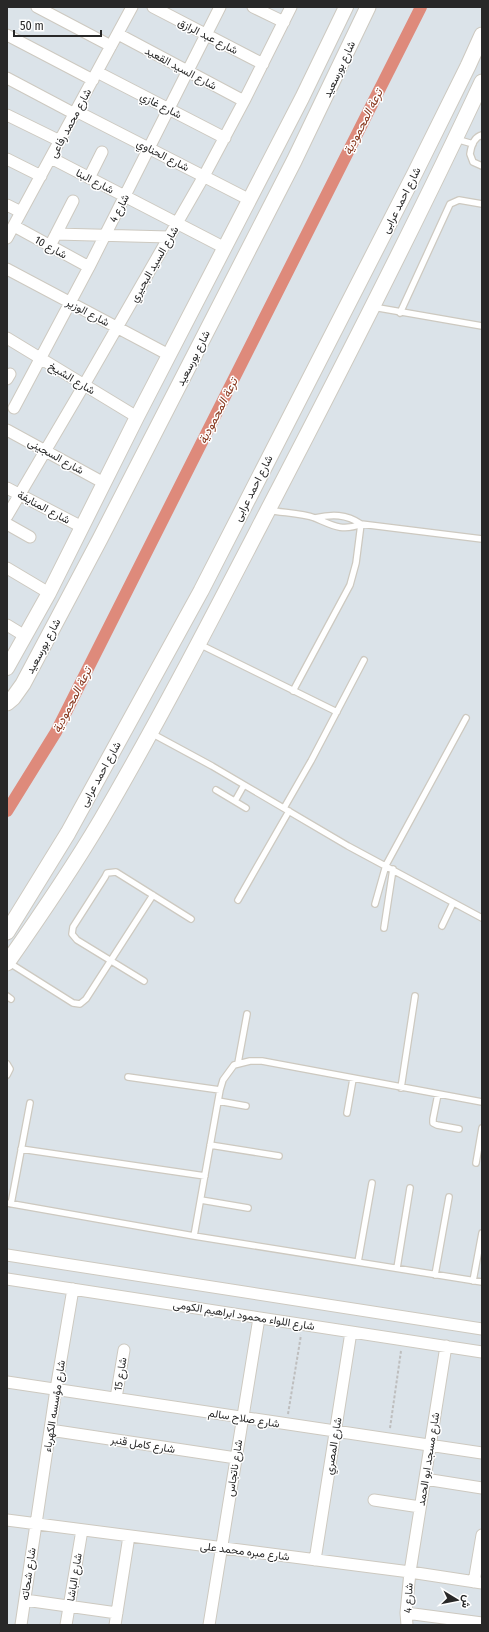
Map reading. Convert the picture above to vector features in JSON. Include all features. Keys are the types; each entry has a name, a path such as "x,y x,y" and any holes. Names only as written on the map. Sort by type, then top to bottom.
{"main road":[{"name":"شارع بورسعيد","path":"7,703 13,698 23,684 100,539 294,161 368,7"},
{"name":"شارع احمد عرابى","path":"7,932 68,833 201,591 415,173 482,35"},
{"name":"شارع احمد عرابى","path":"8,962 83,849 199,644 373,307 481,86"}],"street":[{"path":"37,7 111,46"},
{"name":"شارع محمد رفاعى","path":"7,238 132,7"},
{"name":"شارع عبد الرازق","path":"153,7 263,64"},
{"name":"شارع 4","path":"14,408 89,267 220,7"},
{"path":"253,7 284,22"},
{"name":"شارع السيد البحيري","path":"7,516 204,176 225,138 291,7"},
{"name":"شارع بورسعيد","path":"7,668 49,593 137,417 302,98 346,7"},
{"name":"شارع السيد القعيد","path":"118,34 244,101"},
{"name":"شارع غازي","path":"7,35 169,109 225,138"},
{"name":"شارع الحناوي","path":"8,80 149,148 250,200"},
{"path":"7,115 60,141"},
{"path":"89,178 102,152"},
{"path":"7,158 41,176"},
{"name":"شارع البنا","path":"51,158 225,248"},
{"path":"50,246 73,202"},
{"path":"7,205 21,212"},
{"name":"شارع 10","path":"14,226 89,267"},
{"path":"56,234 169,237"},
{"name":"شارع الوزير","path":"7,269 169,356"},
{"name":"شارع الشيخ","path":"7,338 137,417"},
{"name":"شارع السجينى","path":"7,430 104,483"},
{"name":"شارع المنايفة","path":"7,488 82,527"},
{"path":"7,524 30,537"},
{"path":"7,568 49,593"},
{"path":"7,624 25,636"},
{"path":"7,1255 482,1329"},
{"name":"شارع اللواء محمود ابراهيم الكومى","path":"7,1279 482,1352"},
{"name":"شارع مؤسسه الكهرباء","path":"36,1524 56,1389 73,1289"},
{"name":"شارع ناتجاس","path":"209,1625 259,1318"},
{"name":"شارع المصري","path":"315,1560 351,1332"},
{"name":"شارع مسجد ابو الحمد","path":"410,1572 446,1346"},
{"name":"شارع 15","path":"116,1398 124,1350"},
{"name":"شارع صلاح سالم","path":"7,1382 482,1454"},
{"name":"شارع كامل قنبر","path":"50,1430 236,1458"},
{"path":"425,1479 482,1488"},
{"path":"374,1500 420,1507"},
{"name":"شارع مبره محمد على","path":"7,1520 478,1582"},
{"name":"شارع شحاته","path":"21,1625 36,1524"},
{"name":"شارع الباشا","path":"66,1625 82,1530"},
{"path":"478,1582 482,1535"},
{"path":"115,1625 129,1536"},
{"name":"شارع 4","path":"407,1625 406,1613 410,1572"},
{"path":"24,1600 116,1613"},
{"path":"406,1613 482,1623"}],"lane":[{"path":"482,135 477,138 473,144 470,154 471,158 477,164 482,166"},
{"path":"456,139 473,144"},
{"path":"400,313 450,204 459,200 482,204"},
{"path":"373,307 400,313 482,326"},
{"path":"268,510 315,518 329,525 345,528 361,524 482,539"},
{"path":"315,518 336,515 351,518 361,524"},
{"path":"293,691 350,585 356,563 361,524"},
{"path":"199,644 337,712"},
{"path":"238,900 287,810 364,660"},
{"path":"376,904 386,866 466,718"},
{"path":"149,732 244,785 348,846 482,918"},
{"path":"235,801 244,785"},
{"path":"216,790 246,808"},
{"path":"384,928 393,869"},
{"path":"144,981 77,940 72,934 73,927 107,873 116,872 190,919"},
{"path":"8,962 76,1004 80,1004 86,999 153,895"},
{"path":"442,926 453,903"},
{"path":"401,1088 415,996"},
{"path":"238,1064 247,1014"},
{"path":"194,1236 220,1090 223,1080 234,1065 250,1061 262,1061 482,1102"},
{"path":"7,1064 10,1069 7,1075"},
{"path":"128,1077 220,1090"},
{"path":"348,1113 353,1079"},
{"path":"438,1094 433,1119 434,1123 437,1125 460,1129"},
{"path":"218,1101 246,1106"},
{"path":"30,1104 9,1203 194,1236 482,1282"},
{"path":"476,1163 482,1128"},
{"path":"210,1145 279,1156"},
{"path":"21,1149 205,1176"},
{"path":"358,1262 372,1183"},
{"path":"397,1268 410,1188"},
{"path":"436,1275 449,1197"},
{"path":"200,1200 248,1208"},
{"path":"473,1281 482,1233"}],"path":[{"path":"286,1424 302,1324"},
{"path":"389,1440 403,1340"}],"waterway":[{"name":"ترعة المحمودية","path":"7,811 56,732 421,7"}]}
